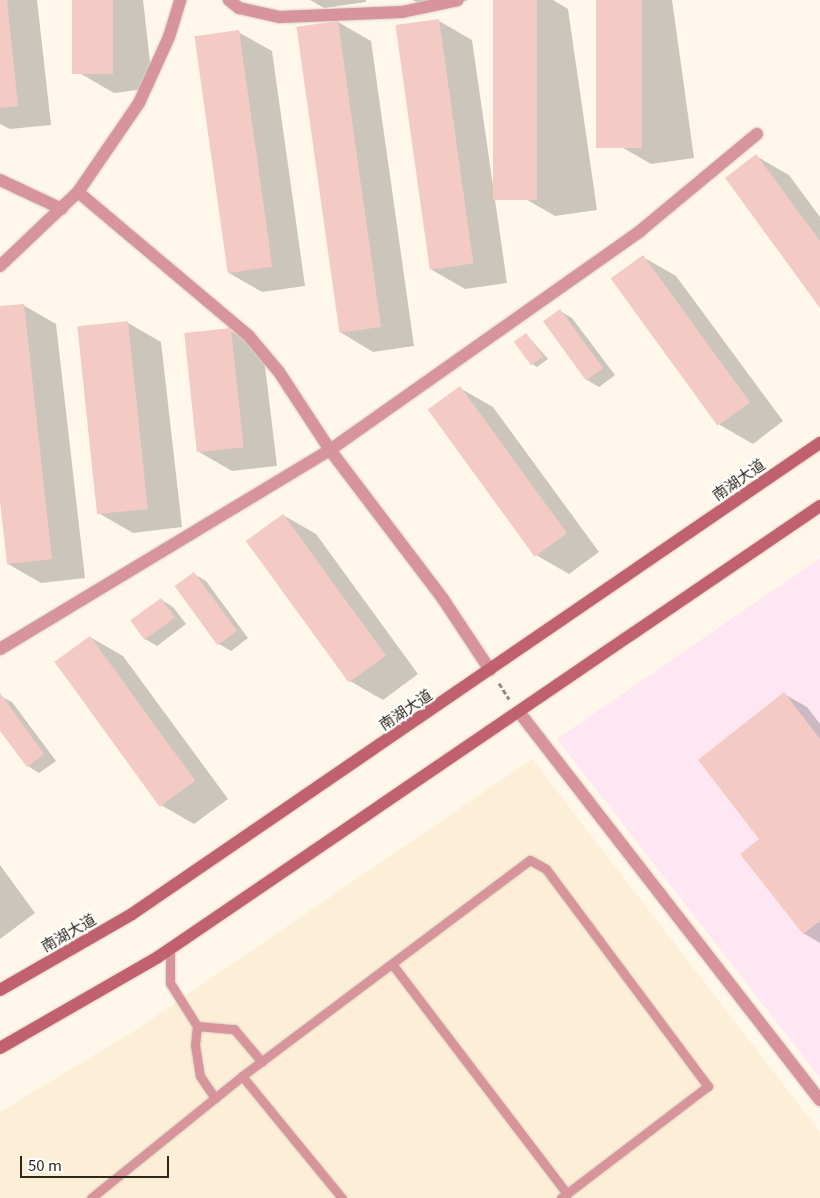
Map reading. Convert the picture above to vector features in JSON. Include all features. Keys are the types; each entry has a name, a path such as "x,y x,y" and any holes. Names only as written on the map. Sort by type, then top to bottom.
{"main road":[{"name":"南湖大道","path":"0,990 132,914 820,443"},
{"path":"0,1048 170,949 820,506"}],"street":[{"path":"0,266 78,192 139,103 169,37 180,0"},
{"path":"229,0 239,8 280,17 402,12 458,0"},
{"path":"0,649 330,450 640,231 756,134"},
{"path":"0,180 62,209"},
{"path":"78,192 248,335 279,372 330,450 443,599 490,670"},
{"path":"518,712 820,1100"}],"lane":[{"path":"92,1198 242,1076 530,860 546,869 708,1086 564,1196 392,964"},
{"path":"170,949 170,983 197,1026 195,1045 200,1076 215,1098"},
{"path":"197,1026 234,1029 262,1062"},
{"path":"242,1076 342,1198"}],"path":[{"path":"490,670 518,712"}],"shaded area":[{"path":"820,558 820,1078 557,739"},
{"path":"532,759 820,1132 820,1198 0,1198 0,1112 134,1031"}],"building":[{"path":"0,0 7,0 18,106 0,108"},
{"path":"72,0 113,0 113,74 72,74"},
{"path":"493,0 537,0 537,200 493,200"},
{"path":"596,0 642,0 642,148 596,148"},
{"path":"439,19 473,264 430,270 395,25"},
{"path":"338,21 381,327 339,333 296,27"},
{"path":"239,30 272,267 228,273 194,36"},
{"path":"756,154 820,241 820,308 725,178"},
{"path":"643,255 750,402 718,426 611,279"},
{"path":"24,304 52,559 7,564 0,501 0,306"},
{"path":"560,309 603,368 586,380 543,321"},
{"path":"128,321 148,509 97,514 77,326"},
{"path":"231,328 244,447 197,452 184,333"},
{"path":"526,333 543,356 531,365 514,342"},
{"path":"460,386 567,533 535,557 428,410"},
{"path":"283,514 386,656 349,683 246,541"},
{"path":"194,572 237,631 217,645 175,586"},
{"path":"161,598 175,617 144,640 130,620"},
{"path":"90,636 195,781 160,807 54,662"},
{"path":"784,692 820,739 820,921 803,934 740,854 759,839 698,760"},
{"path":"0,693 44,754 27,767 0,731"}]}
